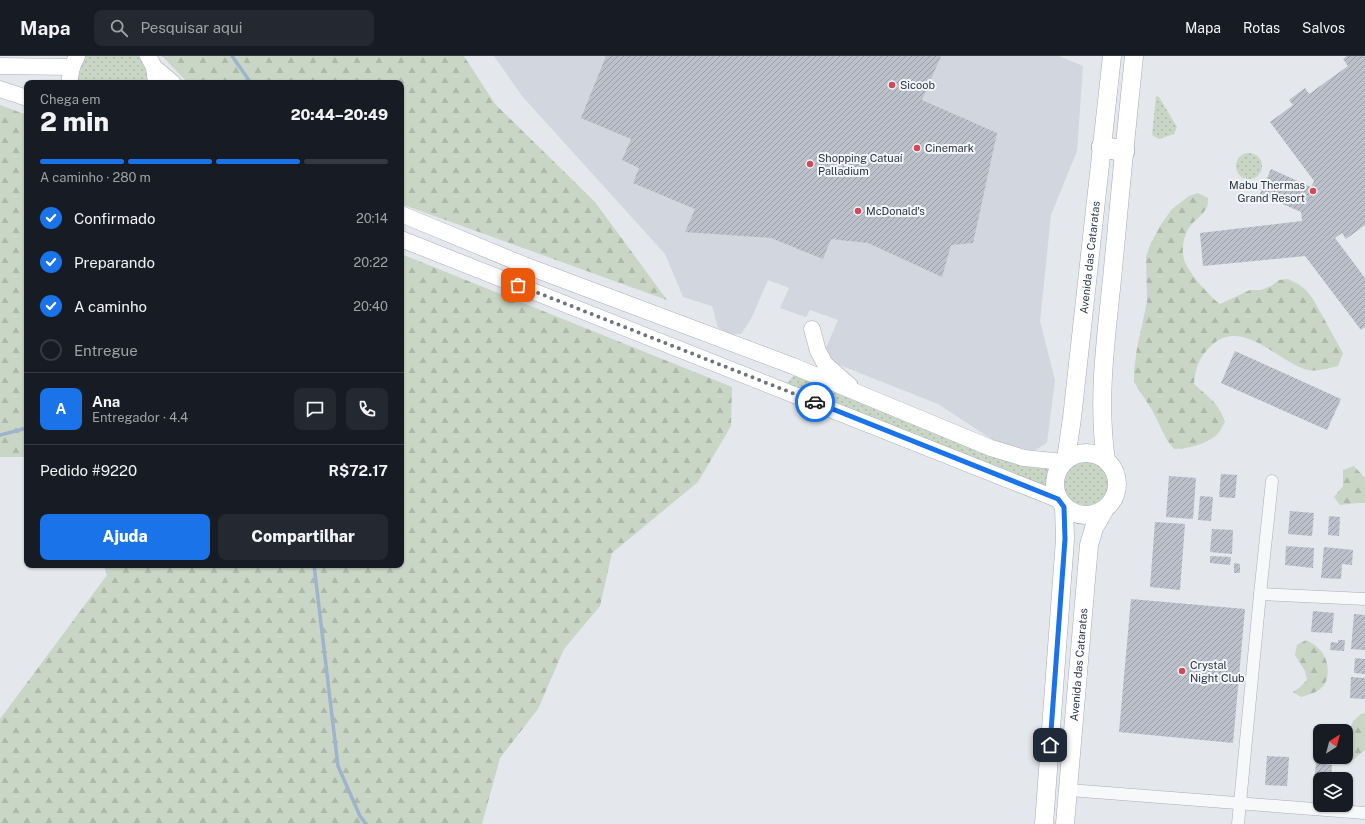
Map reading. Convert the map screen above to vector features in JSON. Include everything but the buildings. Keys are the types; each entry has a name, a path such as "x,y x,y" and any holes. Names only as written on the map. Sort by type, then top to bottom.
{"highway":[{"path":"1102,147 1124,151"}],"main road":[{"name":"Avenida das Cataratas","path":"1064,460 1072,418 1112,56"},
{"path":"1106,460 1092,453 1084,452 1064,460 1058,468 1054,483 1061,503 1083,515 1091,515 1106,508 1115,496 1117,480 1115,473 1106,460 1103,439 1102,406 1124,151 1134,56"},
{"name":"Avenida das Cataratas","path":"1044,824 1065,539 1061,503"},
{"name":"Avenida das Cataratas","path":"1065,824 1069,790 1088,544 1094,528 1106,508"}],"street":[{"path":"0,66 74,61 70,80"},
{"path":"151,62 155,80"},
{"path":"151,62 170,80"},
{"path":"0,89 24,97"},
{"path":"404,215 524,265 793,366 991,448 1024,458 1064,460"},
{"path":"404,240 708,360 1061,503"},
{"path":"812,329 818,351 825,364 859,393"},
{"path":"708,360 732,366 775,381 782,378 793,366"},
{"path":"1238,824 1272,481"},
{"path":"1260,594 1365,599"},
{"path":"1069,790 1365,813"}],"shaded area":[{"path":"494,56 1059,56 1083,66 1077,151 1051,215 1040,321 1055,380 1047,443 1029,452 996,442 938,404 832,362 826,348 838,320 810,310 806,317 780,308 789,288 768,280 751,319 741,334 731,334 718,328 712,306 683,297 665,254 522,96"}],"green space":[{"path":"85,56 138,56 145,69 148,80 76,80 81,62"},
{"path":"162,56 464,56 495,104 595,202 667,300 404,205 404,80 185,80"},
{"path":"1156,96 1159,97 1177,127 1174,134 1159,139 1152,135"},
{"path":"0,105 24,114 24,457 0,457"},
{"path":"1249,153 1258,157 1262,166 1258,175 1249,179 1240,175 1236,166 1240,157"},
{"path":"1198,193 1208,198 1208,205 1187,231 1184,238 1183,255 1187,267 1206,291 1220,304 1250,290 1261,290 1271,286 1279,280 1288,279 1306,290 1313,299 1343,353 1338,366 1319,370 1308,370 1297,366 1249,339 1237,336 1225,337 1213,344 1204,353 1199,362 1194,384 1216,405 1223,415 1225,422 1216,436 1210,440 1195,446 1174,449 1167,440 1152,410 1134,382 1134,370 1147,302 1146,257 1150,245 1160,226 1172,209 1189,196"},
{"path":"404,255 732,387 731,426 698,482 612,553 600,606 564,649 538,709 500,758 482,824 0,824 0,719 107,575 105,568 404,568"},
{"path":"794,375 1049,464 1047,478 1049,490 787,383"},
{"path":"1082,462 1090,462 1102,468 1108,480 1108,488 1102,500 1090,506 1082,506 1070,500 1064,488 1064,480 1070,468"},
{"path":"1354,466 1365,478 1365,503 1340,505 1334,497 1343,486 1343,470"},
{"path":"1306,640 1321,651 1326,661 1328,672 1326,682 1319,690 1301,697 1293,692 1307,680 1305,671 1295,655 1297,645"},
{"path":"1365,713 1365,750 1353,760 1352,724 1353,721 1361,714"}],"waterway":[{"path":"232,56 249,80"},
{"path":"0,435 24,429"},
{"path":"314,568 338,766 360,816 366,824"}],"way so far":[{"path":"518,285 815,402"}],"place":[{"name":"Sicoob","path":"892,85"},
{"name":"Cinemark","path":"917,148"},
{"name":"Shopping Catuaí Palladium","path":"810,164"},
{"name":"Mabu Thermas Grand Resort","path":"1313,191"},
{"name":"McDonald's","path":"858,211"},
{"name":"Crystal Night Club","path":"1182,671"}],"route":[{"path":"815,402 1058,499 1064,507 1065,539 1050,745"}]}
